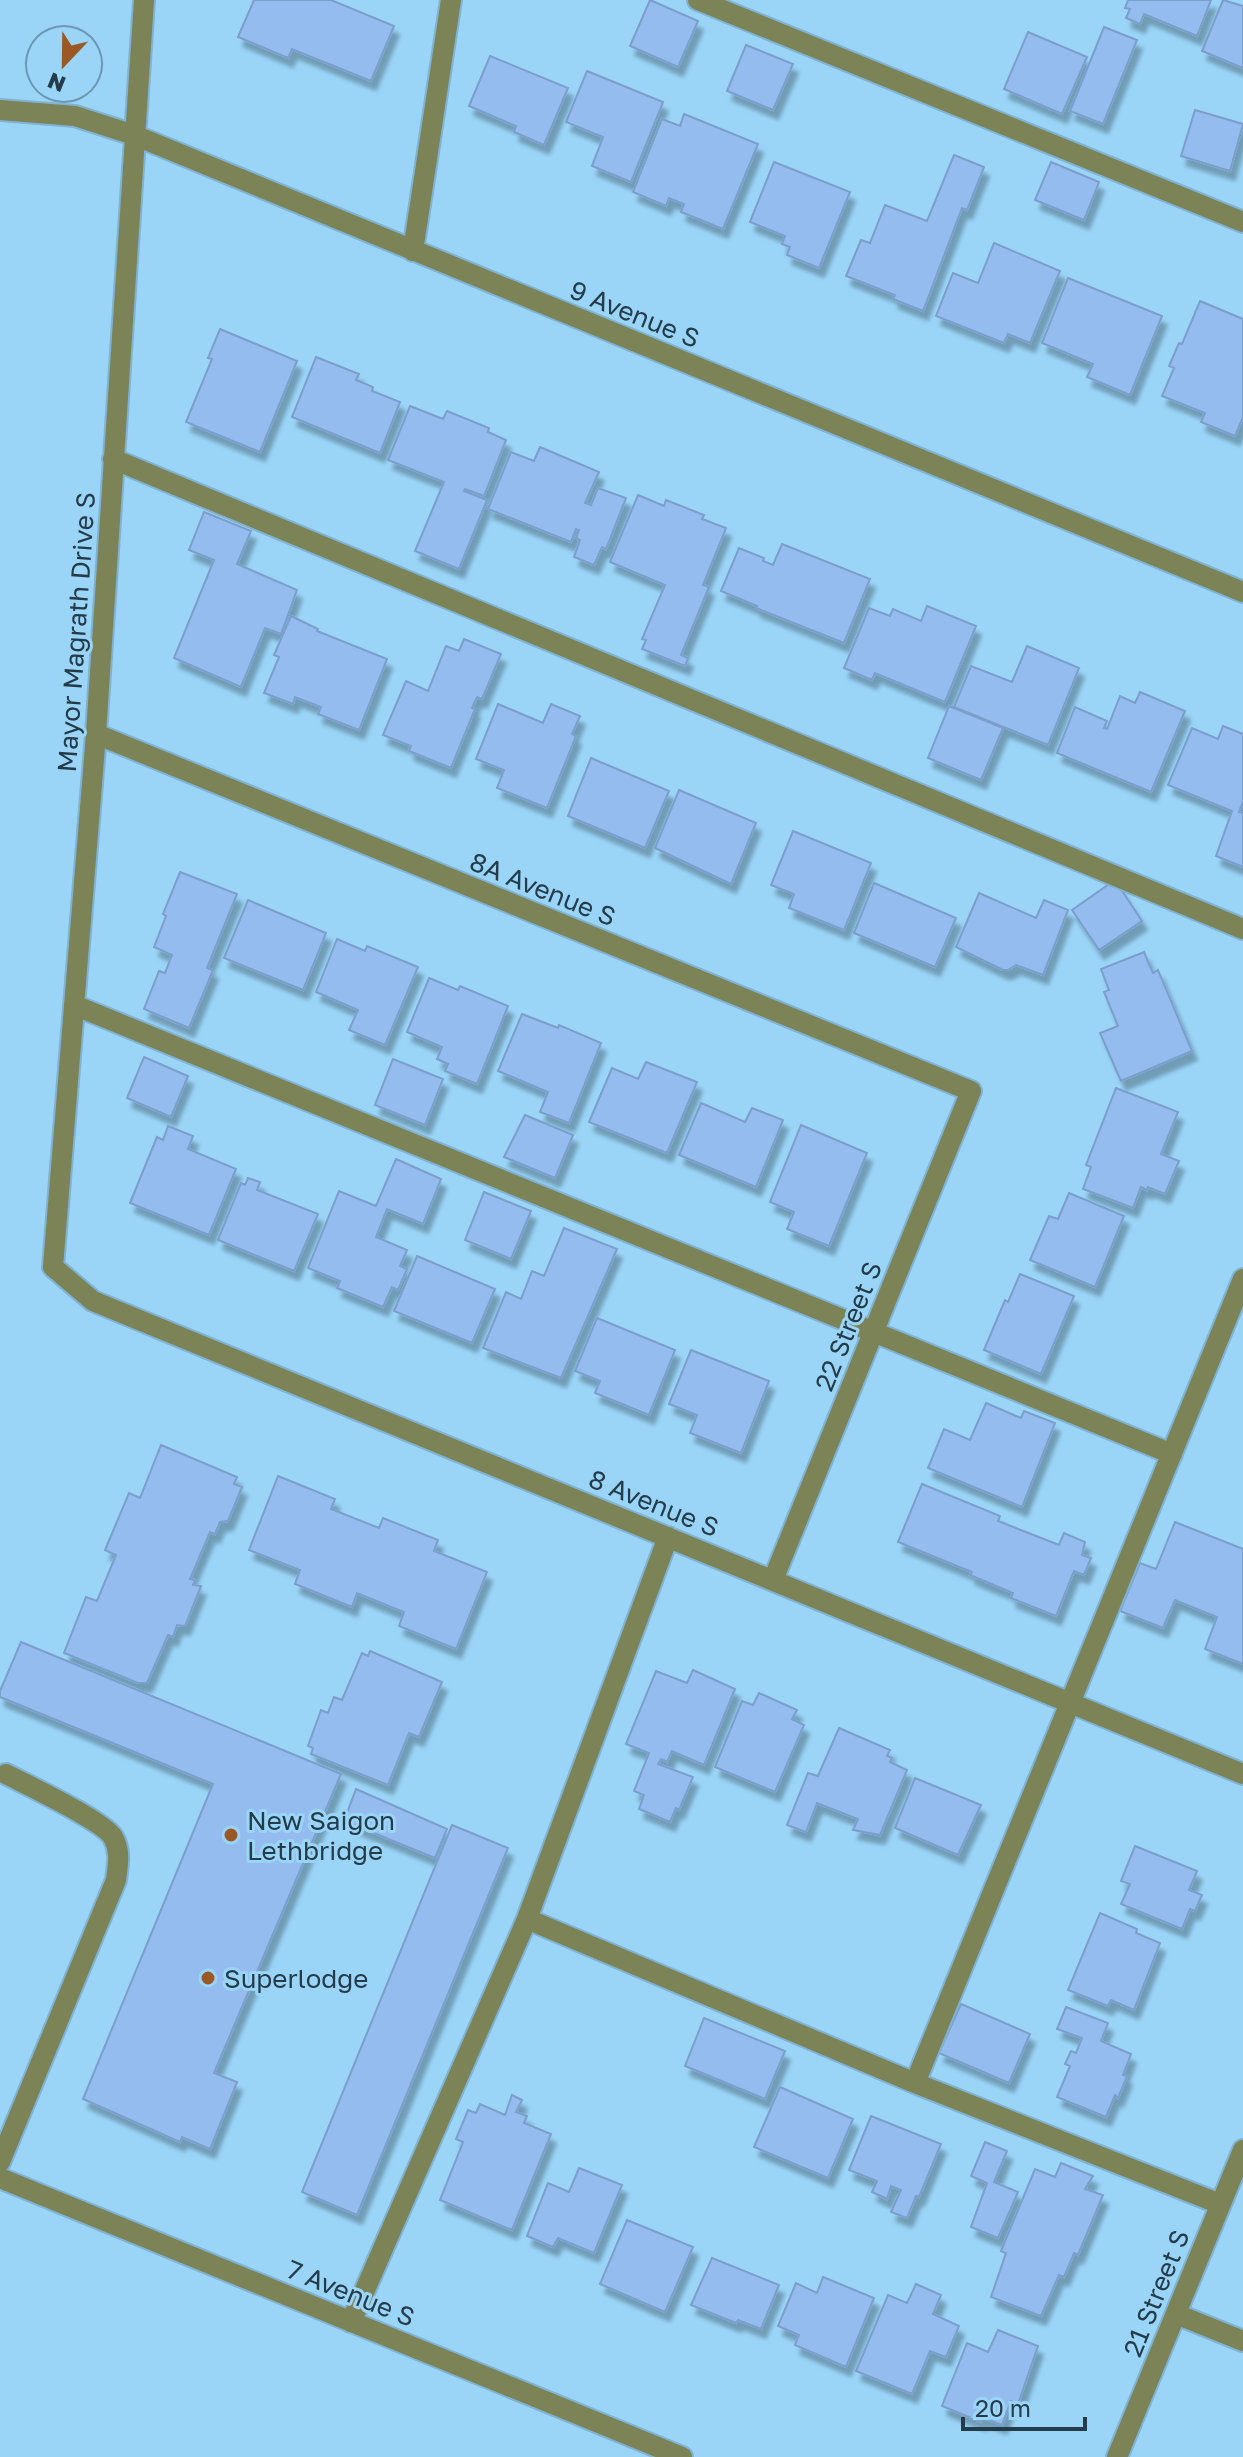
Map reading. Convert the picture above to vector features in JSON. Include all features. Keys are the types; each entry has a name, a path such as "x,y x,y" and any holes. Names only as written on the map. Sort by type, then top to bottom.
{"street":[{"name":"Mayor Magrath Drive S","path":"53,1267 96,734 144,0"},
{"path":"413,251 451,0"},
{"path":"698,0 1243,222"},
{"name":"9 Avenue S","path":"0,110 75,116 134,135 1243,592"},
{"path":"113,459 1243,929"},
{"name":"8A Avenue S","path":"96,734 971,1091"},
{"path":"74,1005 1172,1454"},
{"name":"22 Street S","path":"773,1580 971,1091"},
{"name":"8 Avenue S","path":"53,1267 93,1301 1243,1774"},
{"path":"915,2083 1243,1279"},
{"path":"351,2322 527,1919 668,1537"},
{"path":"0,2162 116,1880 120,1854 112,1835 66,1804 6,1774"},
{"path":"527,1919 915,2083 1220,2204"},
{"name":"21 Street S","path":"1117,2457 1243,2150"},
{"name":"7 Avenue S","path":"0,2178 682,2457"},
{"path":"1176,2314 1243,2341"}],"building":[{"path":"254,0 331,0 394,26 371,81 292,49 288,58 238,37"},
{"path":"650,0 698,21 678,67 630,46"},
{"path":"1128,0 1211,0 1197,36 1144,14 1140,24 1126,18 1130,9 1125,8"},
{"path":"1223,0 1243,6 1243,68 1202,51"},
{"path":"1104,27 1137,40 1103,124 1070,111"},
{"path":"1028,32 1087,57 1062,114 1004,89"},
{"path":"746,45 793,64 773,110 727,91"},
{"path":"490,56 568,88 544,145 514,132 516,126 469,106"},
{"path":"587,71 663,102 631,182 592,166 603,137 566,122"},
{"path":"1195,110 1243,124 1230,171 1181,156"},
{"path":"684,114 758,144 723,229 681,212 684,204 669,198 666,206 633,192 662,119 680,126"},
{"path":"954,155 984,167 967,210 962,208 923,311 893,299 895,295 846,276 861,240 870,243 885,205 927,221"},
{"path":"774,162 850,192 819,268 787,255 790,247 782,244 785,236 750,222"},
{"path":"1051,162 1099,182 1084,220 1035,200"},
{"path":"994,243 1060,271 1030,343 1008,334 1004,343 936,316 953,273 978,283"},
{"path":"1068,278 1162,316 1130,395 1087,377 1093,364 1042,343"},
{"path":"1200,301 1243,319 1243,417 1235,436 1201,422 1205,413 1162,396 1174,368 1169,366"},
{"path":"220,329 297,361 260,452 186,422 212,359 208,358"},
{"path":"316,357 359,374 356,380 373,387 372,391 400,402 380,453 292,417"},
{"path":"410,406 443,419 447,411 489,428 488,432 506,440 484,496 464,491 487,500 459,569 415,551 444,482 388,460"},
{"path":"540,447 599,472 585,503 591,505 598,488 626,498 606,549 602,547 594,565 574,557 580,540 576,538 579,530 576,529 571,542 488,509 511,452 534,461"},
{"path":"638,495 664,506 666,500 704,515 702,519 726,528 703,585 709,587 681,655 688,658 685,666 642,649 646,640 642,639 665,585 610,562"},
{"path":"204,512 251,531 237,564 297,590 281,634 265,628 241,687 174,658 214,560 189,550"},
{"path":"782,544 870,579 844,643 721,591 739,548 773,565"},
{"path":"927,606 976,626 945,702 875,673 872,680 844,668 869,608 890,616 893,609 921,621"},
{"path":"291,616 317,631 387,659 359,730 318,714 321,707 295,697 293,704 264,693 279,657 274,655"},
{"path":"464,639 501,654 482,699 477,697 472,708 475,709 451,768 409,751 411,746 383,735 406,681 428,691 446,646 459,651"},
{"path":"1027,646 1079,668 1048,745 954,707 971,666 1012,682"},
{"path":"1140,692 1185,711 1151,792 1057,753 1075,707 1107,721 1104,728 1107,729 1120,696 1135,703"},
{"path":"498,704 543,723 551,704 580,716 572,734 576,736 547,808 497,788 504,770 476,759"},
{"path":"949,706 1003,728 981,780 928,758"},
{"path":"1223,726 1243,734 1243,801 1239,812 1243,813 1243,867 1216,856 1232,811 1168,785 1192,728 1218,739"},
{"path":"591,758 669,791 645,848 568,816"},
{"path":"679,790 756,823 731,884 655,848"},
{"path":"793,831 871,863 844,930 789,908 794,894 771,885"},
{"path":"180,872 237,894 207,968 213,970 189,1028 144,1009 159,971 165,973 172,955 154,947"},
{"path":"1115,880 1142,921 1099,950 1072,910"},
{"path":"874,883 956,918 935,967 854,933"},
{"path":"979,893 1036,918 1044,900 1068,910 1043,975 1016,965 1003,970 956,947"},
{"path":"248,900 326,933 303,990 224,958"},
{"path":"337,939 365,951 367,946 418,967 385,1045 349,1030 358,1010 316,992"},
{"path":"1144,952 1153,973 1158,970 1192,1051 1121,1081 1100,1033 1118,1026 1104,992 1109,990 1101,969"},
{"path":"429,978 458,990 460,986 508,1006 477,1084 445,1071 448,1064 437,1059 442,1047 407,1032"},
{"path":"522,1014 558,1028 559,1025 601,1043 569,1123 540,1112 548,1092 498,1071"},
{"path":"144,1057 188,1076 171,1117 127,1098"},
{"path":"393,1059 443,1079 425,1125 375,1105"},
{"path":"646,1062 697,1082 667,1153 589,1122 612,1068 638,1079"},
{"path":"1116,1088 1178,1112 1161,1154 1179,1161 1165,1194 1141,1187 1133,1208 1083,1189 1091,1167 1086,1165"},
{"path":"701,1103 745,1122 752,1108 783,1120 756,1187 679,1155"},
{"path":"525,1115 573,1135 555,1178 504,1157"},
{"path":"801,1125 867,1153 829,1246 787,1229 794,1212 770,1202"},
{"path":"168,1126 193,1136 188,1149 236,1169 209,1235 130,1203 157,1137 163,1140"},
{"path":"396,1159 441,1179 423,1224 387,1209 376,1237 407,1250 400,1266 407,1269 398,1290 392,1287 383,1307 337,1288 340,1281 308,1268 339,1191 376,1206"},
{"path":"248,1178 260,1182 257,1190 318,1214 294,1271 218,1240 241,1183 245,1185"},
{"path":"484,1192 531,1211 511,1259 465,1240"},
{"path":"1069,1193 1124,1216 1095,1287 1030,1260 1049,1216 1058,1219"},
{"path":"564,1228 617,1249 561,1378 483,1348 506,1292 521,1299 532,1271 544,1276"},
{"path":"417,1256 495,1289 472,1343 394,1311"},
{"path":"1020,1274 1074,1296 1041,1374 984,1350 1005,1300 1008,1302"},
{"path":"597,1318 675,1350 649,1415 595,1393 600,1381 575,1371"},
{"path":"691,1350 769,1381 741,1453 690,1433 697,1415 669,1404"},
{"path":"986,1403 1021,1418 1024,1411 1055,1423 1022,1507 928,1468 944,1429 970,1440"},
{"path":"161,1445 237,1477 234,1484 242,1487 228,1521 220,1522 215,1534 210,1532 190,1579 195,1580 193,1585 201,1586 185,1626 177,1625 173,1637 168,1635 147,1683 138,1683 64,1653 86,1597 97,1601 116,1555 105,1550 129,1493 140,1498"},
{"path":"278,1476 335,1499 331,1509 379,1528 383,1518 438,1540 434,1551 487,1572 456,1649 399,1626 404,1612 357,1593 352,1607 295,1584 300,1570 249,1550"},
{"path":"922,1484 1000,1516 998,1521 1059,1545 1064,1533 1085,1542 1082,1555 1091,1558 1084,1575 1074,1571 1056,1616 1011,1598 1013,1593 970,1575 972,1572 898,1542"},
{"path":"1175,1522 1243,1549 1243,1664 1205,1649 1217,1617 1175,1600 1163,1628 1120,1611 1140,1563 1156,1569"},
{"path":"21,1642 341,1774 214,2073 237,2082 210,2149 182,2137 180,2142 83,2099 213,1784 0,1697"},
{"path":"370,1651 442,1682 419,1737 409,1733 388,1785 311,1754 313,1748 308,1746 321,1710 328,1713 334,1697 342,1700 362,1653 368,1656"},
{"path":"693,1670 735,1689 704,1765 672,1751 667,1762 661,1759 658,1764 693,1777 679,1810 676,1808 670,1822 639,1809 644,1795 634,1791 649,1753 626,1744 656,1671 687,1683"},
{"path":"759,1693 797,1710 792,1719 804,1725 775,1792 715,1767 742,1701 753,1705"},
{"path":"839,1728 890,1750 887,1756 892,1758 890,1762 907,1770 880,1835 853,1830 858,1819 817,1803 806,1832 787,1825 808,1773 818,1776"},
{"path":"915,1778 981,1805 958,1855 895,1828"},
{"path":"356,1789 447,1829 435,1858 344,1821"},
{"path":"452,1825 508,1848 357,2215 302,2192"},
{"path":"1135,1846 1197,1871 1189,1890 1202,1895 1195,1911 1190,1909 1182,1929 1121,1904 1130,1884 1121,1881"},
{"path":"1100,1913 1160,1943 1134,2010 1111,2000 1108,2006 1068,1990"},
{"path":"961,2004 1030,2034 1009,2083 939,2053"},
{"path":"1066,2007 1108,2023 1101,2041 1131,2054 1123,2075 1127,2076 1106,2117 1057,2097 1070,2066 1065,2064 1071,2051 1076,2053 1082,2038 1057,2029"},
{"path":"704,2018 785,2051 765,2099 685,2066"},
{"path":"780,2087 853,2119 828,2178 754,2147"},
{"path":"512,2095 522,2100 516,2112 527,2116 524,2123 551,2134 512,2230 440,2200 463,2142 456,2139 468,2110 476,2113 480,2104 505,2115"},
{"path":"871,2116 941,2144 907,2218 891,2212 901,2190 891,2186 887,2199 872,2192 877,2181 849,2170"},
{"path":"985,2142 1007,2151 994,2182 1018,2192 998,2238 971,2227 987,2183 971,2176"},
{"path":"1061,2163 1093,2176 1085,2189 1103,2195 1078,2255 1074,2253 1064,2277 1059,2275 1041,2316 991,2297 1006,2253 1001,2251 1035,2169 1055,2177"},
{"path":"579,2168 622,2185 594,2253 558,2238 553,2247 527,2236 548,2183 569,2192"},
{"path":"627,2220 693,2247 665,2312 600,2284"},
{"path":"712,2258 779,2285 761,2329 738,2320 736,2323 691,2305"},
{"path":"823,2277 874,2298 846,2367 795,2345 799,2335 778,2326 796,2283 817,2293"},
{"path":"916,2284 941,2295 933,2314 959,2326 946,2357 930,2351 912,2394 856,2371 888,2295 907,2303"},
{"path":"998,2330 1038,2346 1018,2404 1011,2401 1002,2425 983,2418 981,2422 942,2406 967,2343 988,2352"}],"place":[{"name":"New Saigon Lethbridge","path":"231,1835"},
{"name":"Superlodge","path":"208,1978"}]}
